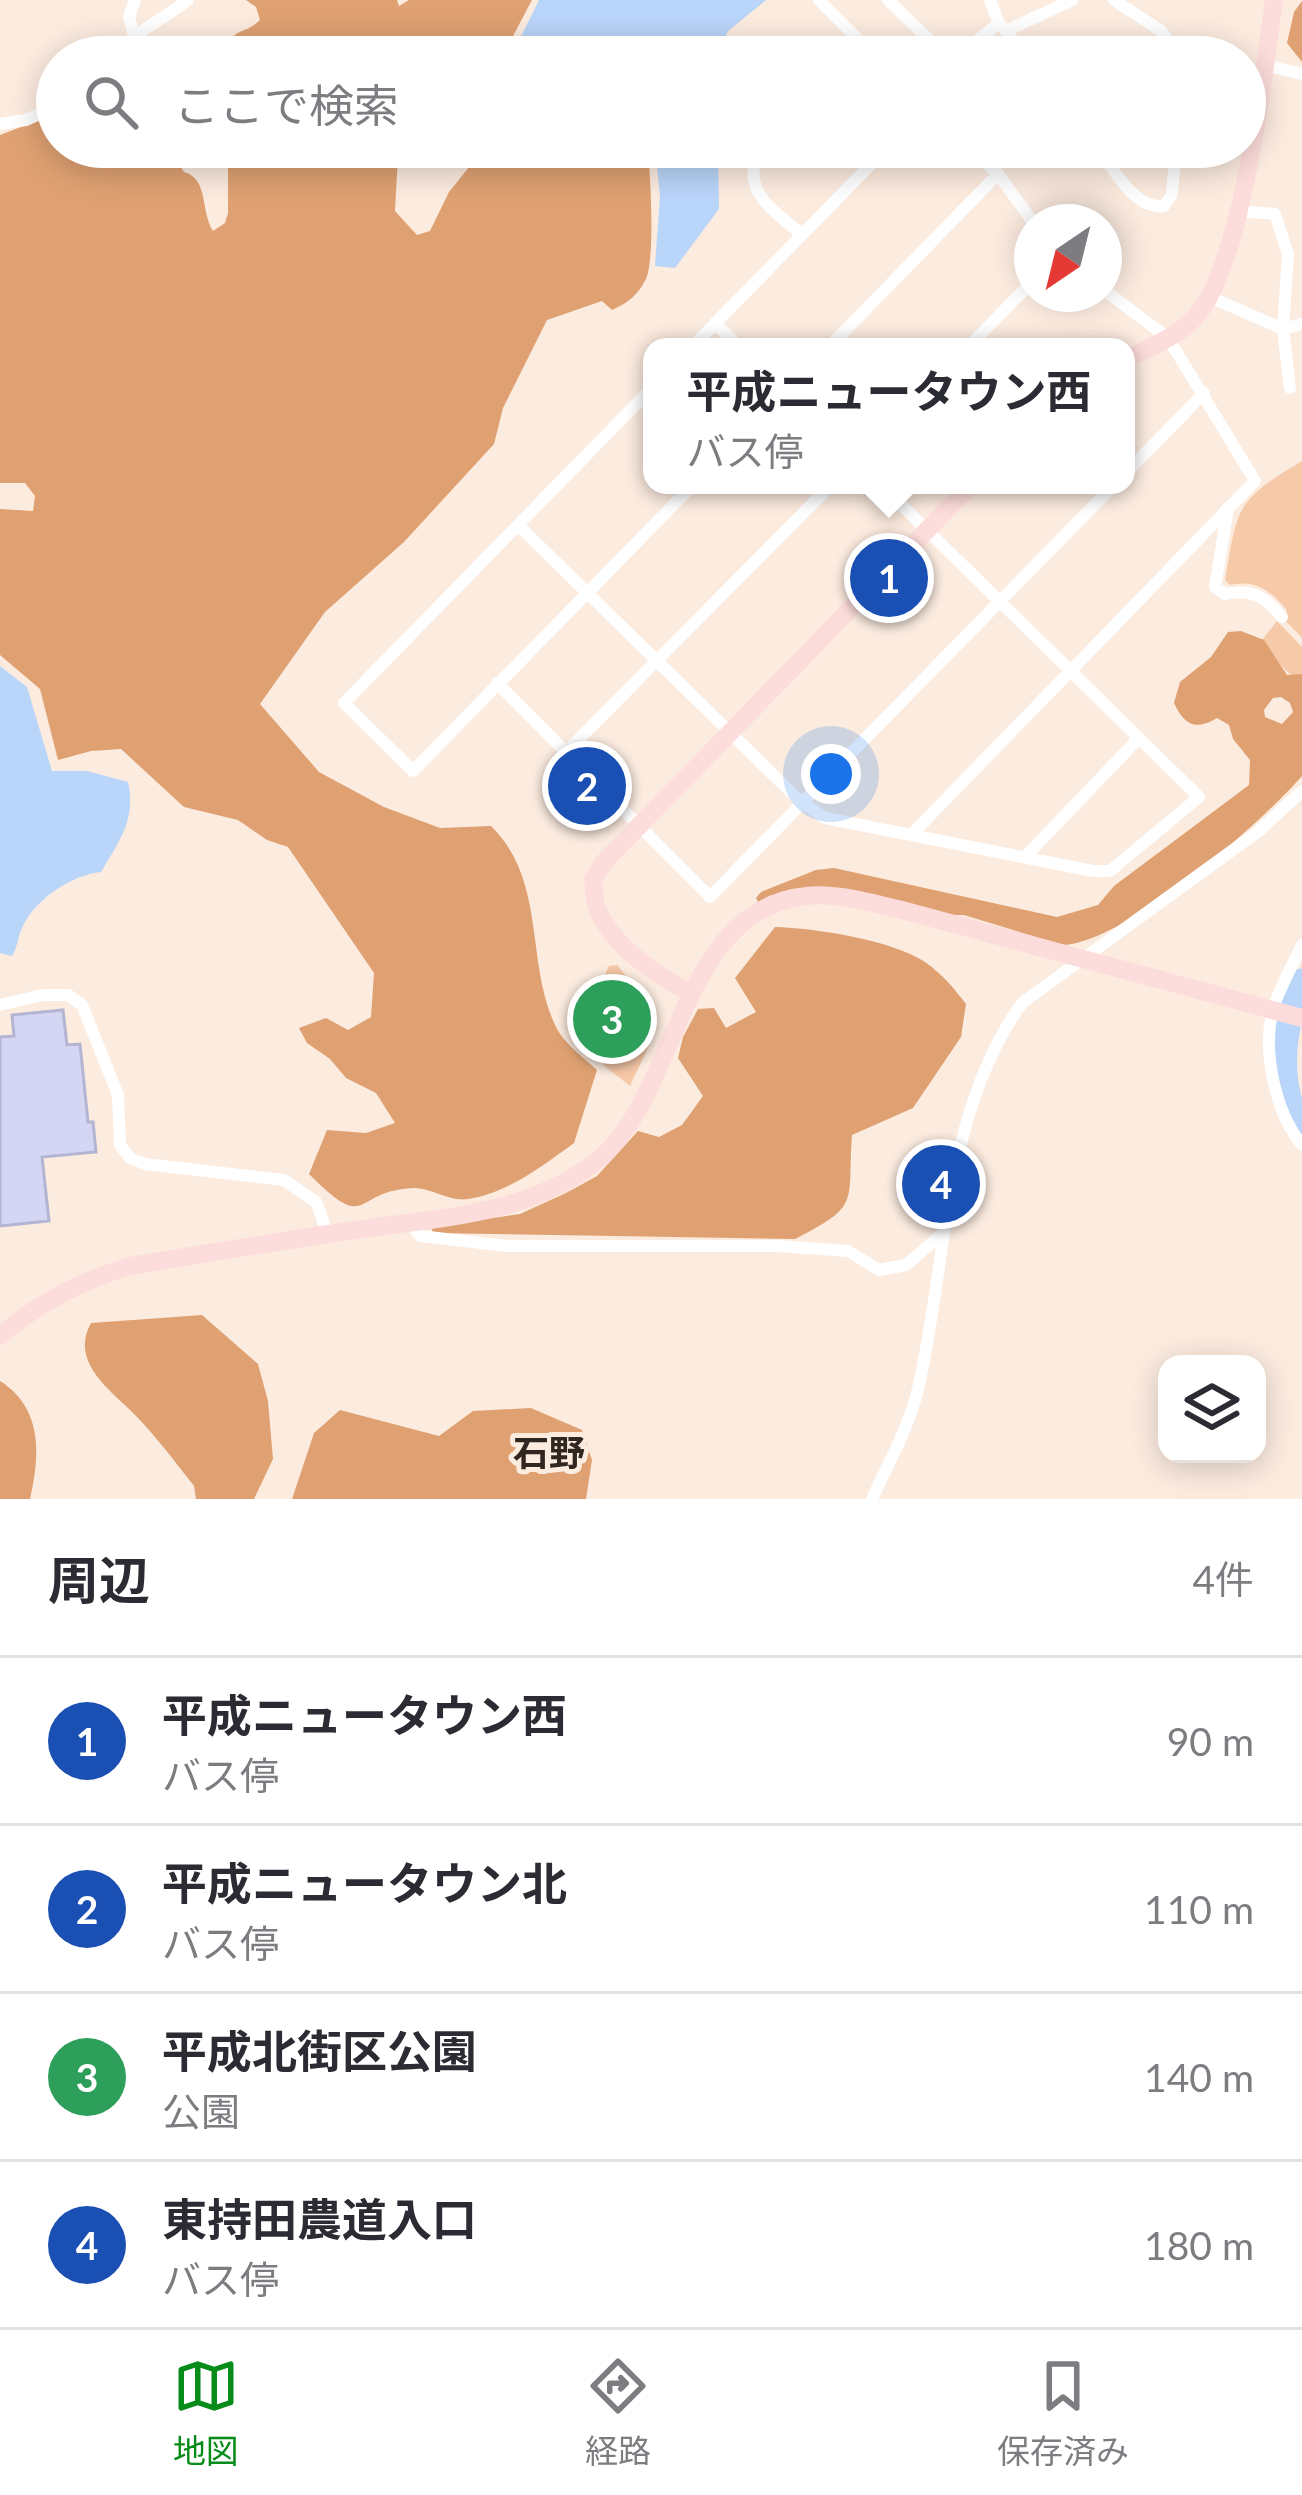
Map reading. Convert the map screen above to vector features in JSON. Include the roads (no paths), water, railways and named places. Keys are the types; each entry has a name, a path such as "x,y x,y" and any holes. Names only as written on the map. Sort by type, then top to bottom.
{"street":[{"path":"134,0 129,17 134,35 188,0"},
{"path":"819,0 856,36"},
{"path":"888,0 925,36"},
{"path":"990,0 1010,36"},
{"path":"989,36 1072,0"},
{"path":"1114,0 1142,16 1162,36"},
{"path":"1266,57 1274,0"},
{"path":"1266,64 1302,74"},
{"path":"0,124 36,115"},
{"path":"751,168 755,192 802,236"},
{"path":"701,338 868,168"},
{"path":"992,168 1020,204"},
{"path":"1114,168 1141,202 1156,208 1164,206 1172,194 1174,168"},
{"path":"1135,355 1195,319 1210,297 1226,264 1245,168"},
{"path":"838,338 998,174"},
{"path":"1237,211 1274,214 1288,254 1282,329 1290,388"},
{"path":"1210,297 1282,329 1302,324"},
{"path":"977,338 1014,301"},
{"path":"913,833 1256,481 1168,338 1122,304"},
{"path":"715,323 730,338"},
{"path":"1135,463 1204,393"},
{"path":"643,397 344,704 413,771 684,494"},
{"path":"568,750 822,494"},
{"path":"518,525 800,801 825,818 1110,872 1199,797 891,494"},
{"path":"691,993 658,976 611,931 597,908 593,879 604,862 962,494"},
{"path":"497,683 710,897 1105,494"},
{"path":"1228,508 1215,587 1225,594 1242,591 1264,596 1282,616"},
{"path":"1024,857 1138,739"},
{"path":"872,1499 917,1391 963,1132 998,1037 1022,1003 1259,831 1302,790"},
{"path":"0,1336 71,1288 130,1265 487,1212 537,1194 596,1162 622,1134 650,1087 706,966 732,935 764,909 799,897 851,898 1302,1018"},
{"path":"1302,945 1276,1011 1272,1085 1289,1128 1302,1144"},
{"path":"0,1005 68,995 82,1005 118,1095 120,1145 130,1158 145,1164 284,1180 316,1202 328,1234"},
{"path":"409,1221 420,1236 507,1246 778,1246 848,1251 879,1270 906,1265 942,1234"}],"water":[{"path":"539,0 766,0 726,36 521,36"},
{"path":"657,168 718,168 719,209 675,268 655,266"},
{"path":"0,666 27,687 52,771 87,771 128,782 130,795 125,829 101,872 78,878 44,899 20,932 12,956 0,953"}],"waterway":[{"path":"1302,982 1289,1019 1284,1058 1288,1096 1302,1132"}],"place":[{"name":"平成ニュータウン西","path":"889,578"},
{"name":"平成ニュータウン北","path":"587,786"},
{"name":"平成北街区公園","path":"612,1019"},
{"name":"東持田農道入口","path":"941,1184"}],"district":[{"name":"石野","path":"549,1452"}]}
